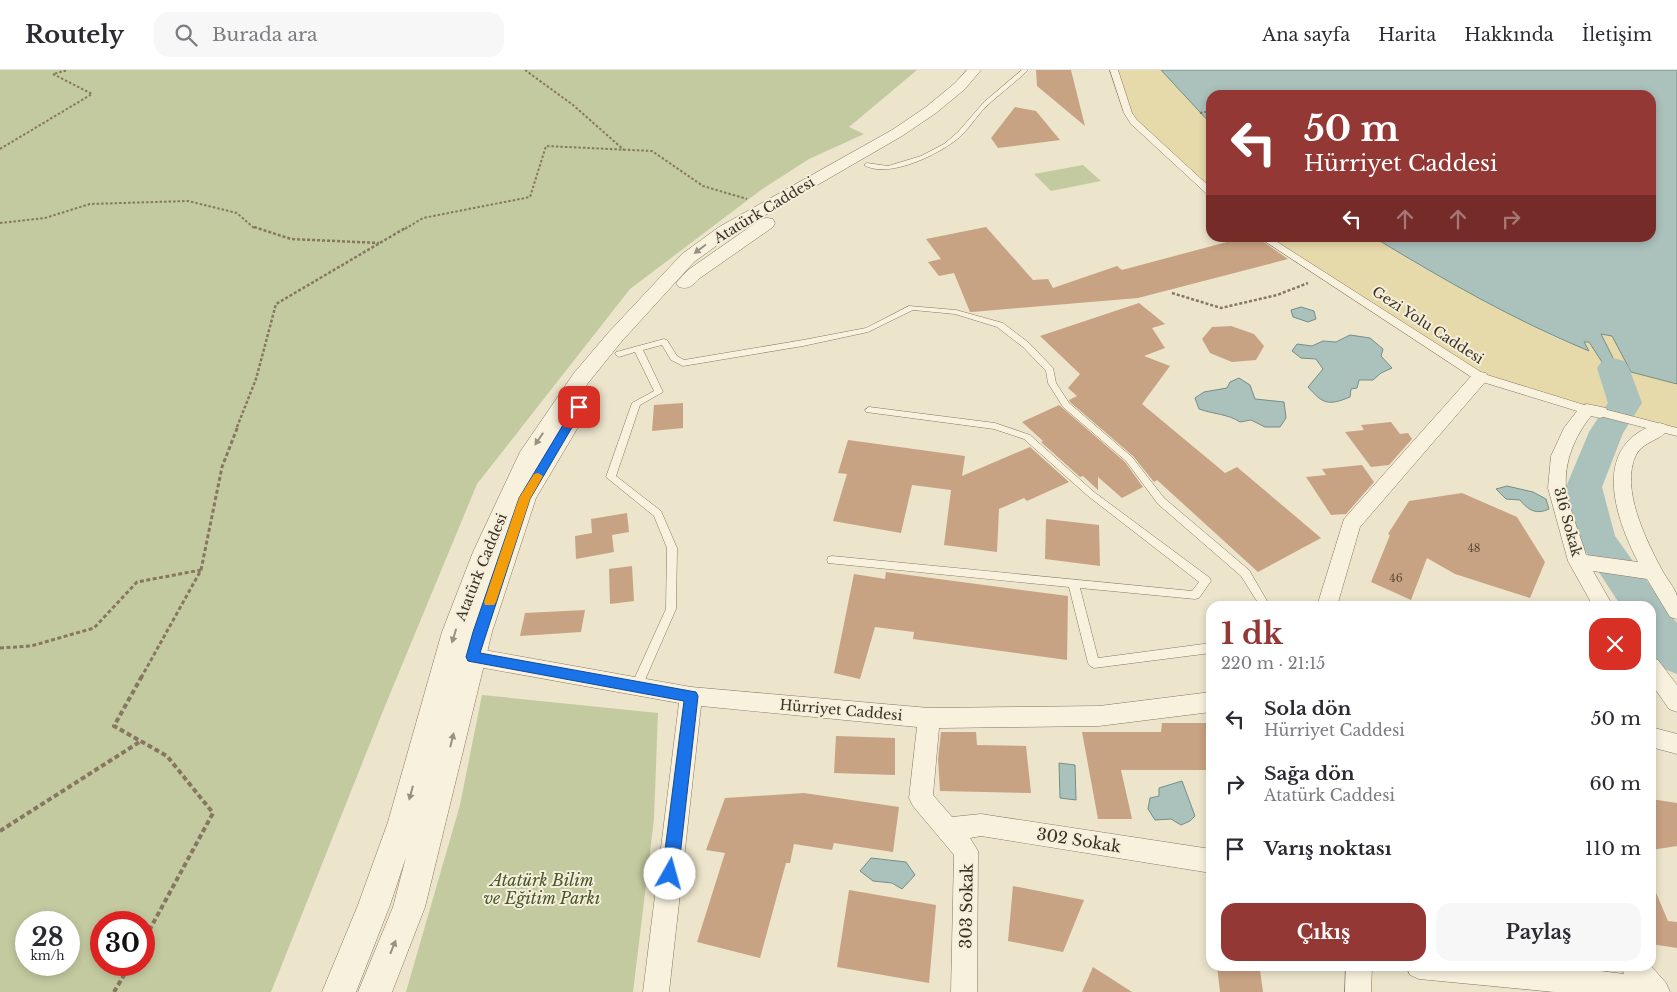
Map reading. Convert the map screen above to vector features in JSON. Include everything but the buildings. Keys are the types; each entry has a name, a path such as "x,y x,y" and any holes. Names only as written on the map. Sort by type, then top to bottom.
{"street":[{"name":"Atatürk Caddesi","path":"339,992 374,905 403,822 455,632 485,552 531,452 580,378 688,258 725,231 924,115 960,86 974,70"},
{"name":"Atatürk Caddesi","path":"375,992 409,907 479,632 525,498 593,383 628,352 694,274 761,227 831,184 867,166 921,130 973,85 987,70"},
{"path":"1114,70 1128,113 1134,122 1206,189"},
{"name":"Gezi Yolu Caddesi","path":"1271,242 1480,377 1593,411 1668,430"},
{"path":"1328,601 1351,524 1480,377"},
{"name":"316 Sokak","path":"1593,411 1572,428 1560,456 1557,488 1601,601"},
{"path":"1668,430 1645,437 1629,451 1620,475 1633,533 1665,594 1677,611"},
{"path":"1585,562 1653,572"},
{"name":"Hürriyet Caddesi","path":"473,657 691,696 929,718 1099,716 1206,703"},
{"path":"1656,673 1677,702"},
{"path":"656,992 691,696"},
{"name":"303 Sokak","path":"929,718 921,798 966,851 964,992"},
{"path":"1656,738 1677,744"},
{"name":"302 Sokak","path":"948,829 981,825 1206,860"},
{"path":"1358,992 1359,971"},
{"path":"1454,971 1552,985 1656,992"},
{"path":"1638,971 1656,992"}],"lane":[{"path":"867,166 888,168 923,157 946,145 986,103 1025,70"},
{"path":"637,686 671,609 672,548 658,514 611,477 636,404 659,392 628,352 664,342 674,358 684,363 868,330 912,308 956,312 1000,326 1026,345 1050,370 1052,383 1066,405 1129,459 1161,501 1245,573 1262,601"},
{"path":"832,560 1195,595 1206,581 1091,494 1027,437 995,426 869,410"},
{"path":"1073,583 1094,663 1206,649"}],"path":[{"path":"0,148 92,94 54,74 68,70"},
{"path":"525,70 573,106 624,150"},
{"path":"1200,113 1206,112"},
{"path":"155,920 213,813 167,756 114,726 201,570 222,467 256,379 276,304 423,218 530,197 546,146 652,151 703,186 769,206"},
{"path":"0,223 45,218 90,204 188,201 237,213 256,229 291,239 381,243"},
{"path":"1172,293 1221,308 1230,307 1250,299 1277,295 1325,276"},
{"path":"0,648 31,646 94,628 137,582 201,570"},
{"path":"0,831 141,741"},
{"path":"114,992 123,976"}],"green space":[{"path":"0,70 917,70 849,127 864,134 809,159 761,190 630,289 477,484 385,706 271,992 0,992"},
{"path":"1083,165 1101,181 1051,191 1034,174"},
{"name":"Atatürk Bilim ve Eğitim Parkı","path":"482,695 658,713 654,819 633,992 406,992 460,805"}],"sand":[{"path":"1114,70 1161,70 1206,119 1206,188 1134,122"},
{"path":"1271,242 1381,242 1498,309 1556,338 1588,350 1584,341 1589,342 1604,365 1618,369 1600,334 1612,336 1630,371 1677,384 1677,432 1480,377"}],"water":[{"path":"1161,70 1677,70 1677,384 1631,372 1612,336 1601,334 1619,370 1604,365 1589,342 1584,342 1589,351 1507,313 1382,242 1656,242 1656,90 1206,90 1206,119"},
{"path":"1301,307 1314,311 1316,319 1308,322 1293,317 1291,310"},
{"path":"1350,335 1370,338 1383,349 1381,356 1392,368 1381,373 1373,380 1359,380 1357,388 1351,389 1350,397 1336,402 1326,402 1308,387 1323,369 1316,359 1301,358 1292,351 1297,344 1312,346 1323,341 1336,342"},
{"path":"1239,378 1250,385 1255,399 1284,402 1286,418 1280,427 1265,427 1251,420 1240,422 1199,409 1195,398 1204,392 1227,388 1230,382"},
{"path":"1507,486 1533,492 1546,499 1549,509 1540,512 1529,509 1520,500 1506,499 1496,489"},
{"path":"1059,763 1075,765 1076,800 1060,798"},
{"path":"1182,781 1195,816 1190,821 1181,825 1171,819 1155,820 1148,809 1150,798 1159,796 1159,788"},
{"path":"871,858 906,862 915,875 902,889 892,883 873,881 860,871"}],"waterway":[{"path":"1613,368 1625,403 1606,432 1584,487 1597,540 1640,601"},
{"path":"1656,626 1677,656"}],"slow traffic":[{"path":"490,602 525,498 538,476"}],"route":[{"path":"579,407 525,498 479,632 473,657 691,696 670,874"}]}
